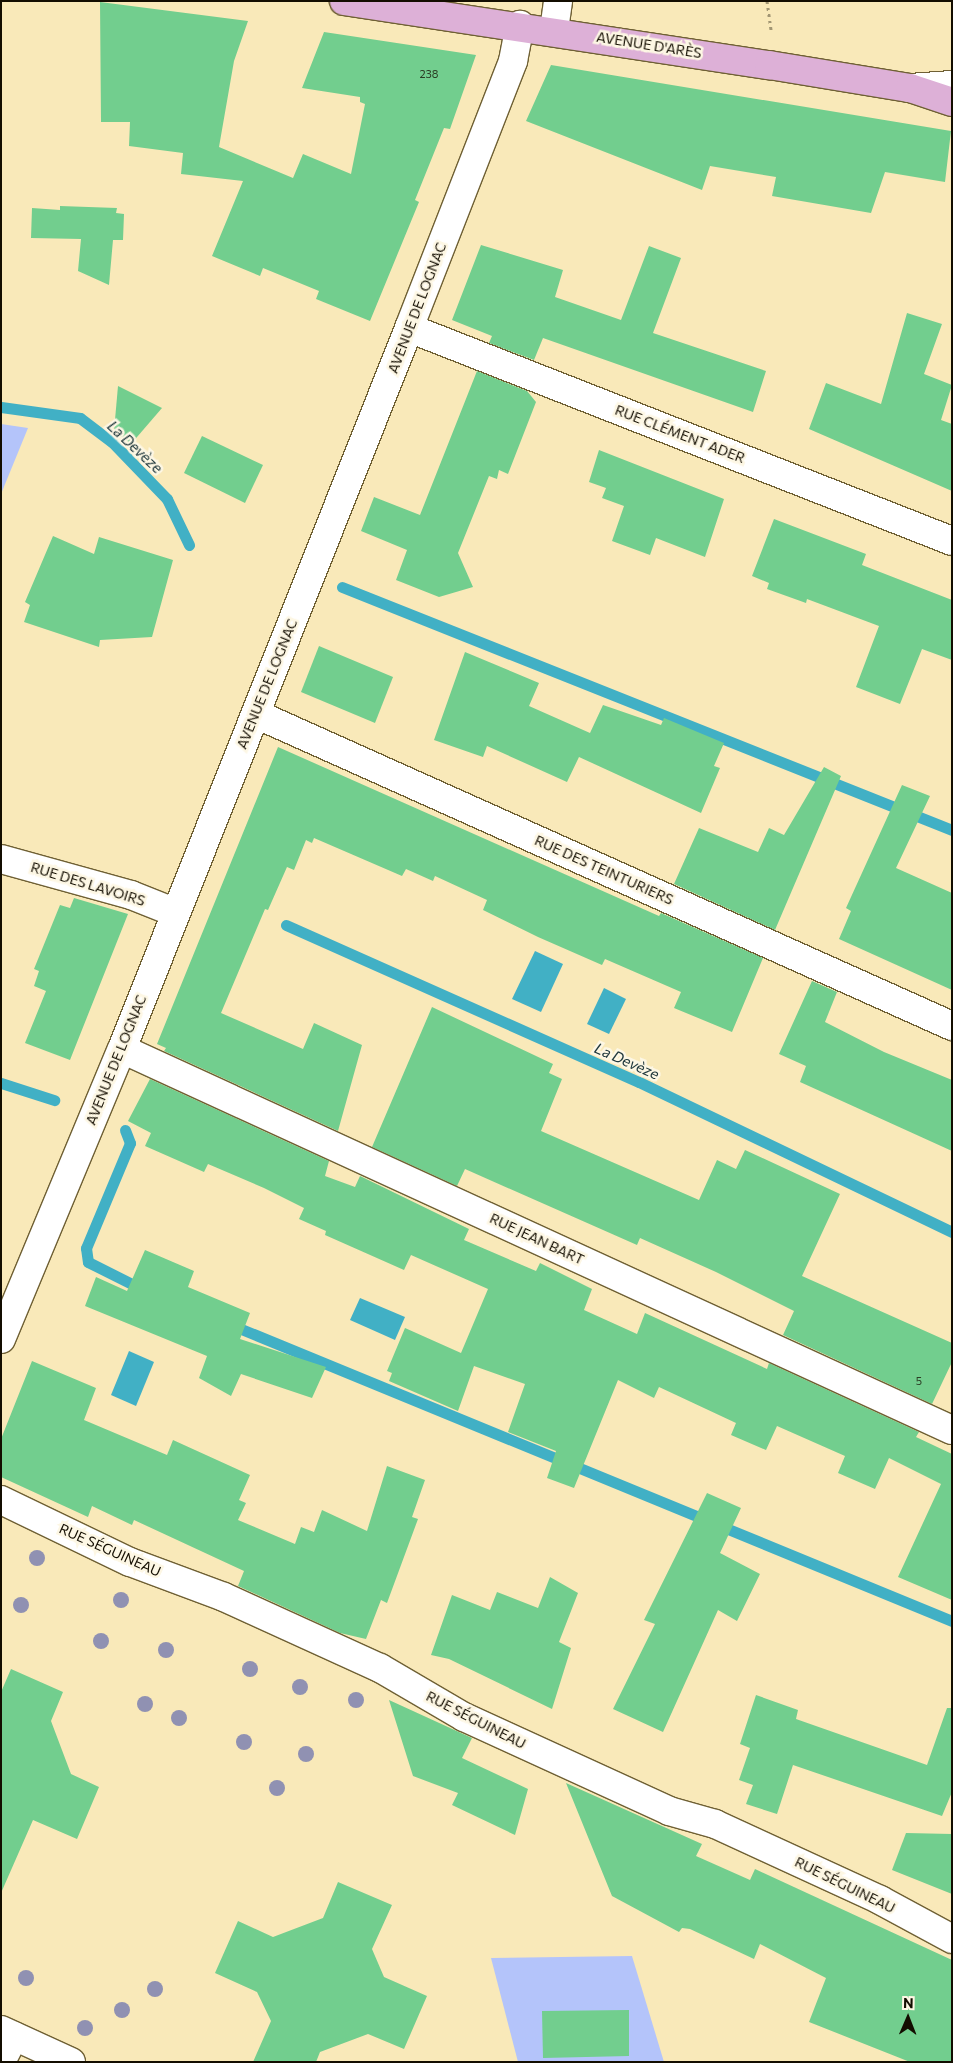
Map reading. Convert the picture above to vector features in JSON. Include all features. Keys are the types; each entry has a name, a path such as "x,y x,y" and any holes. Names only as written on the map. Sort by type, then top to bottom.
{"main road":[{"name":"AVENUE D'ARÈS","path":"349,2 554,30 910,88 952,102"}],"street":[{"path":"554,30 558,1"},
{"name":"AVENUE DE LOGNAC","path":"1,1339 122,1049 174,912 256,714 409,328 513,61 520,25"},
{"path":"910,88 952,85"},
{"name":"RUE CLÉMENT ADER","path":"409,328 952,541"},
{"name":"RUE DES TEINTURIERS","path":"256,714 952,1026"},
{"name":"RUE DES LAVOIRS","path":"1,859 130,895 174,912"},
{"name":"RUE JEAN BART","path":"122,1049 952,1430"},
{"name":"RUE SÉGUINEAU","path":"1,1500 130,1562 224,1597 371,1664 464,1717 669,1811 715,1824 880,1900 952,1939"},
{"path":"1,2062 8,2033 71,2062"}],"shaded area":[{"path":"1,424 28,428 1,494"},
{"path":"535,951 563,964 541,1012 512,999"},
{"path":"604,988 626,999 609,1034 587,1024"},
{"path":"360,1298 405,1317 395,1340 350,1320"},
{"path":"129,1351 154,1362 136,1406 111,1395"},
{"path":"632,1956 664,2062 518,2062 491,1958"}],"building":[{"path":"100,2 248,21 234,61 219,147 293,178 303,154 351,174 365,104 360,102 360,97 302,88 324,32 476,55 450,129 444,128 415,200 419,202 370,321 316,299 319,291 263,268 260,276 212,256 243,181 181,174 183,153 129,146 130,122 101,122"},
{"path":"551,65 951,131 945,182 885,172 871,213 772,196 776,177 710,166 702,190 526,121"},
{"path":"60,206 117,208 116,213 124,214 123,240 113,240 109,285 78,271 81,239 31,238 32,208 60,210"},
{"path":"481,245 563,270 555,297 621,320 649,246 681,258 653,333 766,371 753,412 543,338 534,360 489,343 492,336 452,320"},
{"path":"907,313 942,324 924,374 952,385 941,420 952,424 952,491 809,429 826,383 881,404"},
{"path":"477,371 527,391 536,402 508,474 499,470 497,479 489,476 458,553 473,587 439,597 396,580 407,550 361,531 374,497 420,515"},
{"path":"118,386 162,408 131,444 114,431"},
{"path":"202,436 263,465 245,503 184,473"},
{"path":"599,450 724,499 705,557 656,538 650,555 612,541 624,506 602,498 606,488 589,482"},
{"path":"774,519 866,554 862,565 952,600 952,660 922,649 900,704 856,687 879,626 807,599 806,603 767,589 769,583 752,576"},
{"path":"53,536 94,554 99,537 173,560 152,637 100,640 99,647 24,622 30,605 25,602"},
{"path":"319,646 393,677 375,723 301,692"},
{"path":"465,652 539,683 529,706 590,733 603,705 661,725 664,718 724,743 714,766 720,768 701,813 579,757 567,782 487,746 483,757 434,740"},
{"path":"278,747 659,916 661,913 763,958 732,1032 674,1008 681,992 605,959 602,965 538,937 483,910 487,900 435,876 433,881 406,869 402,876 314,838 312,843 306,840 294,870 287,867 268,910 265,909 221,1013 303,1049 314,1023 362,1045 338,1131 164,1051 166,1048 157,1044"},
{"path":"824,767 841,776 775,930 674,884 699,828 758,852 769,828 784,835"},
{"path":"902,785 930,796 896,868 952,893 952,990 839,939 851,911 846,908"},
{"path":"74,898 128,914 70,1060 25,1043 46,991 34,986 39,971 34,969 60,905 70,908"},
{"path":"812,981 837,992 825,1022 884,1052 952,1080 952,1151 800,1082 806,1066 779,1054"},
{"path":"432,1007 553,1064 549,1073 562,1079 541,1131 699,1200 717,1160 736,1169 745,1150 840,1194 802,1276 952,1343 952,1362 932,1404 783,1335 794,1311 716,1272 640,1238 637,1245 465,1169 457,1186 372,1147"},
{"path":"150,1079 329,1161 325,1176 355,1187 360,1176 469,1229 464,1240 536,1271 540,1263 592,1289 584,1310 637,1334 645,1313 767,1369 769,1363 919,1432 916,1437 952,1454 952,1600 898,1577 941,1484 889,1458 875,1489 838,1473 845,1456 777,1426 766,1450 731,1435 736,1423 659,1387 654,1398 618,1380 574,1488 547,1478 556,1451 508,1432 525,1384 474,1366 458,1411 389,1381 392,1373 387,1371 405,1328 461,1353 488,1289 411,1255 404,1270 325,1235 326,1231 299,1219 304,1208 264,1188 208,1164 204,1172 145,1146 151,1133 128,1121"},
{"path":"145,1250 194,1271 188,1287 250,1313 240,1339 326,1367 312,1398 241,1374 231,1396 199,1378 207,1356 85,1306 96,1277 127,1291"},
{"path":"32,1361 96,1388 84,1420 167,1455 173,1440 250,1475 239,1500 246,1503 238,1520 295,1544 301,1527 314,1532 322,1510 367,1531 387,1466 425,1480 412,1517 418,1519 387,1603 381,1600 366,1639 340,1633 238,1586 244,1571 134,1520 132,1525 92,1506 88,1517 1,1477 1,1439"},
{"path":"707,1493 741,1508 720,1553 760,1574 737,1621 718,1610 663,1732 613,1709 655,1624 644,1620"},
{"path":"550,1577 578,1593 559,1642 571,1648 552,1709 449,1659 431,1655 452,1595 490,1610 497,1592 538,1608"},
{"path":"11,1669 63,1692 51,1721 71,1774 99,1787 77,1839 33,1820 1,1893 1,1692"},
{"path":"756,1695 798,1710 796,1719 927,1765 947,1708 952,1708 952,1792 942,1816 793,1765 777,1814 746,1804 753,1785 739,1780 750,1748 740,1744"},
{"path":"389,1700 472,1738 462,1758 528,1789 515,1835 452,1805 458,1793 413,1776"},
{"path":"566,1783 702,1844 696,1856 750,1880 755,1869 952,1960 952,2062 910,2062 809,2022 826,1978 760,1944 754,1959 690,1929 682,1928 679,1932 612,1896"},
{"path":"906,1833 952,1834 952,1894 892,1870"},
{"path":"338,1882 392,1905 372,1949 384,1977 427,1996 404,2049 368,2034 320,2052 316,2062 253,2062 271,2021 257,1992 215,1973 238,1921 273,1937 323,1918"},
{"path":"629,2010 629,2056 543,2058 542,2011"}],"waterway":[{"name":"La Devèze","path":"1,407 80,418 112,442 167,499 189,545"},
{"path":"342,587 952,830"},
{"name":"La Devèze","path":"286,925 639,1082 952,1232"},
{"path":"1,1083 54,1100"},
{"path":"125,1130 130,1143 86,1248 88,1262 142,1289"},
{"path":"229,1324 952,1621"}]}
